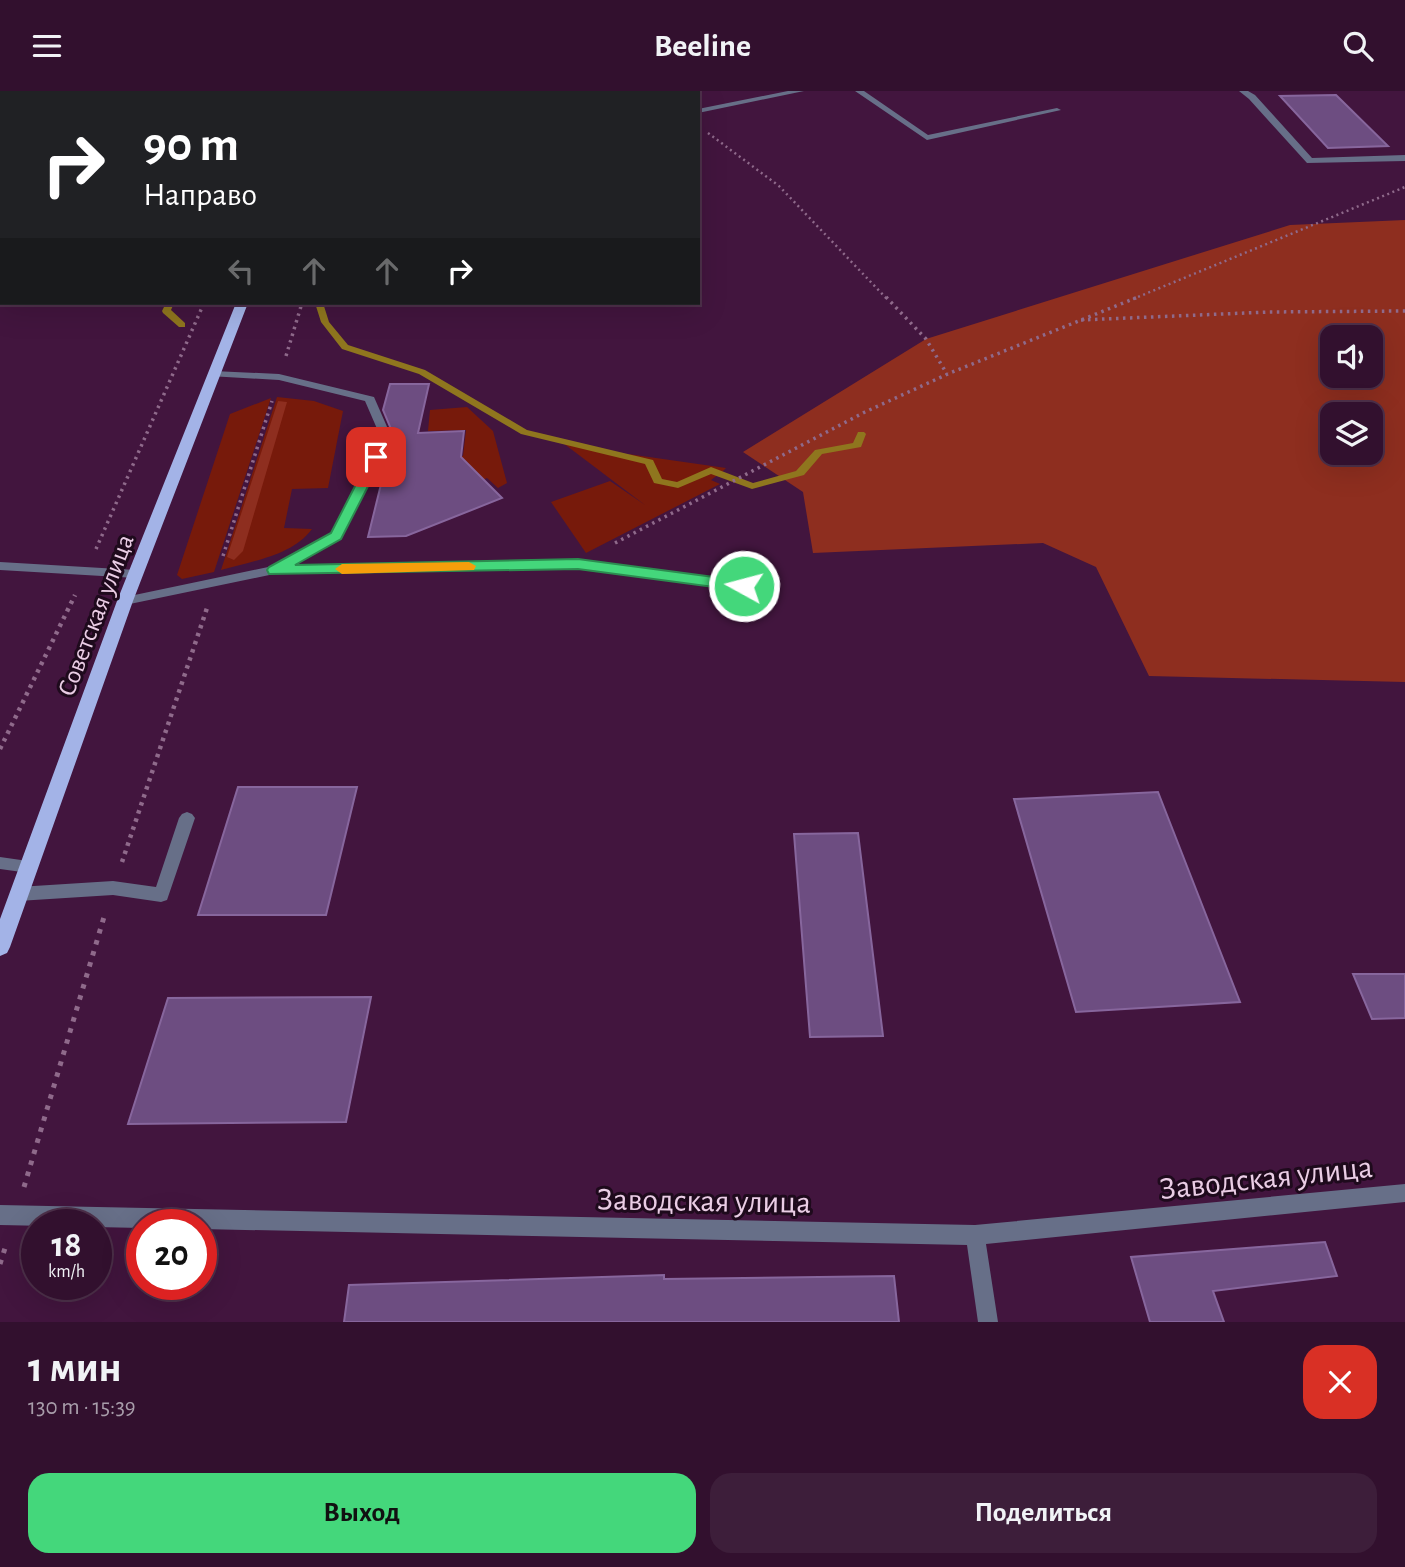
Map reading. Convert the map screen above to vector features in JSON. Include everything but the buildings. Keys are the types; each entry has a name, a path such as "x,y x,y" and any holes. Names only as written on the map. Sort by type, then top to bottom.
{"main road":[{"name":"Советская улица","path":"0,947 125,600 241,305"}],"street":[{"path":"700,111 800,91"},
{"path":"859,91 927,138 1057,110"},
{"path":"1243,91 1252,97 1310,161 1405,158"},
{"path":"213,375 279,377 370,399 382,429"},
{"path":"274,570 336,536 376,457"},
{"path":"125,600 274,570 578,564 744,586"},
{"path":"0,566 136,574"},
{"path":"18,894 113,888 161,895 187,818"},
{"path":"0,863 29,867"},
{"name":"Заводская улица","path":"8,1216 975,1235 1405,1193"},
{"path":"975,1235 988,1322"}],"path":[{"path":"708,133 779,186 926,339 947,375"},
{"path":"578,564 743,471 947,375 1077,320 1325,223 1405,187"},
{"path":"0,749 87,570 203,305"},
{"path":"0,1264 8,1216 113,888 215,583 301,305"},
{"path":"1077,320 1269,312 1405,311"}],"shaded area":[{"path":"1405,220 1405,682 1149,676 1096,567 1043,543 813,553 803,492 743,452 926,339 1290,225"},
{"path":"277,397 314,401 343,411 328,488 292,489 284,528 312,529 294,546 271,556 221,570"},
{"path":"271,398 214,572 182,579 177,575 230,414"},
{"path":"278,401 287,402 243,551 234,560 227,557"},
{"path":"467,407 493,431 507,483 498,488 487,478 439,498 423,458 463,456 466,430 428,431 430,410"},
{"path":"563,443 648,463 657,482 678,487 712,471 719,474 711,480 720,484 586,553 551,502 610,481 645,505"},
{"path":"628,454 726,468 722,472 711,469 678,484 660,480 651,462"}],"waterway":[{"path":"169,305 166,311 182,325"},
{"path":"320,305 325,322 345,347 422,372 524,432 649,462 658,481 678,485 711,470 752,486 800,473 819,452 857,445 861,434"}],"slow traffic":[{"path":"342,569 469,566"}],"route":[{"path":"376,457 336,536 274,570 578,564 744,586"}]}
